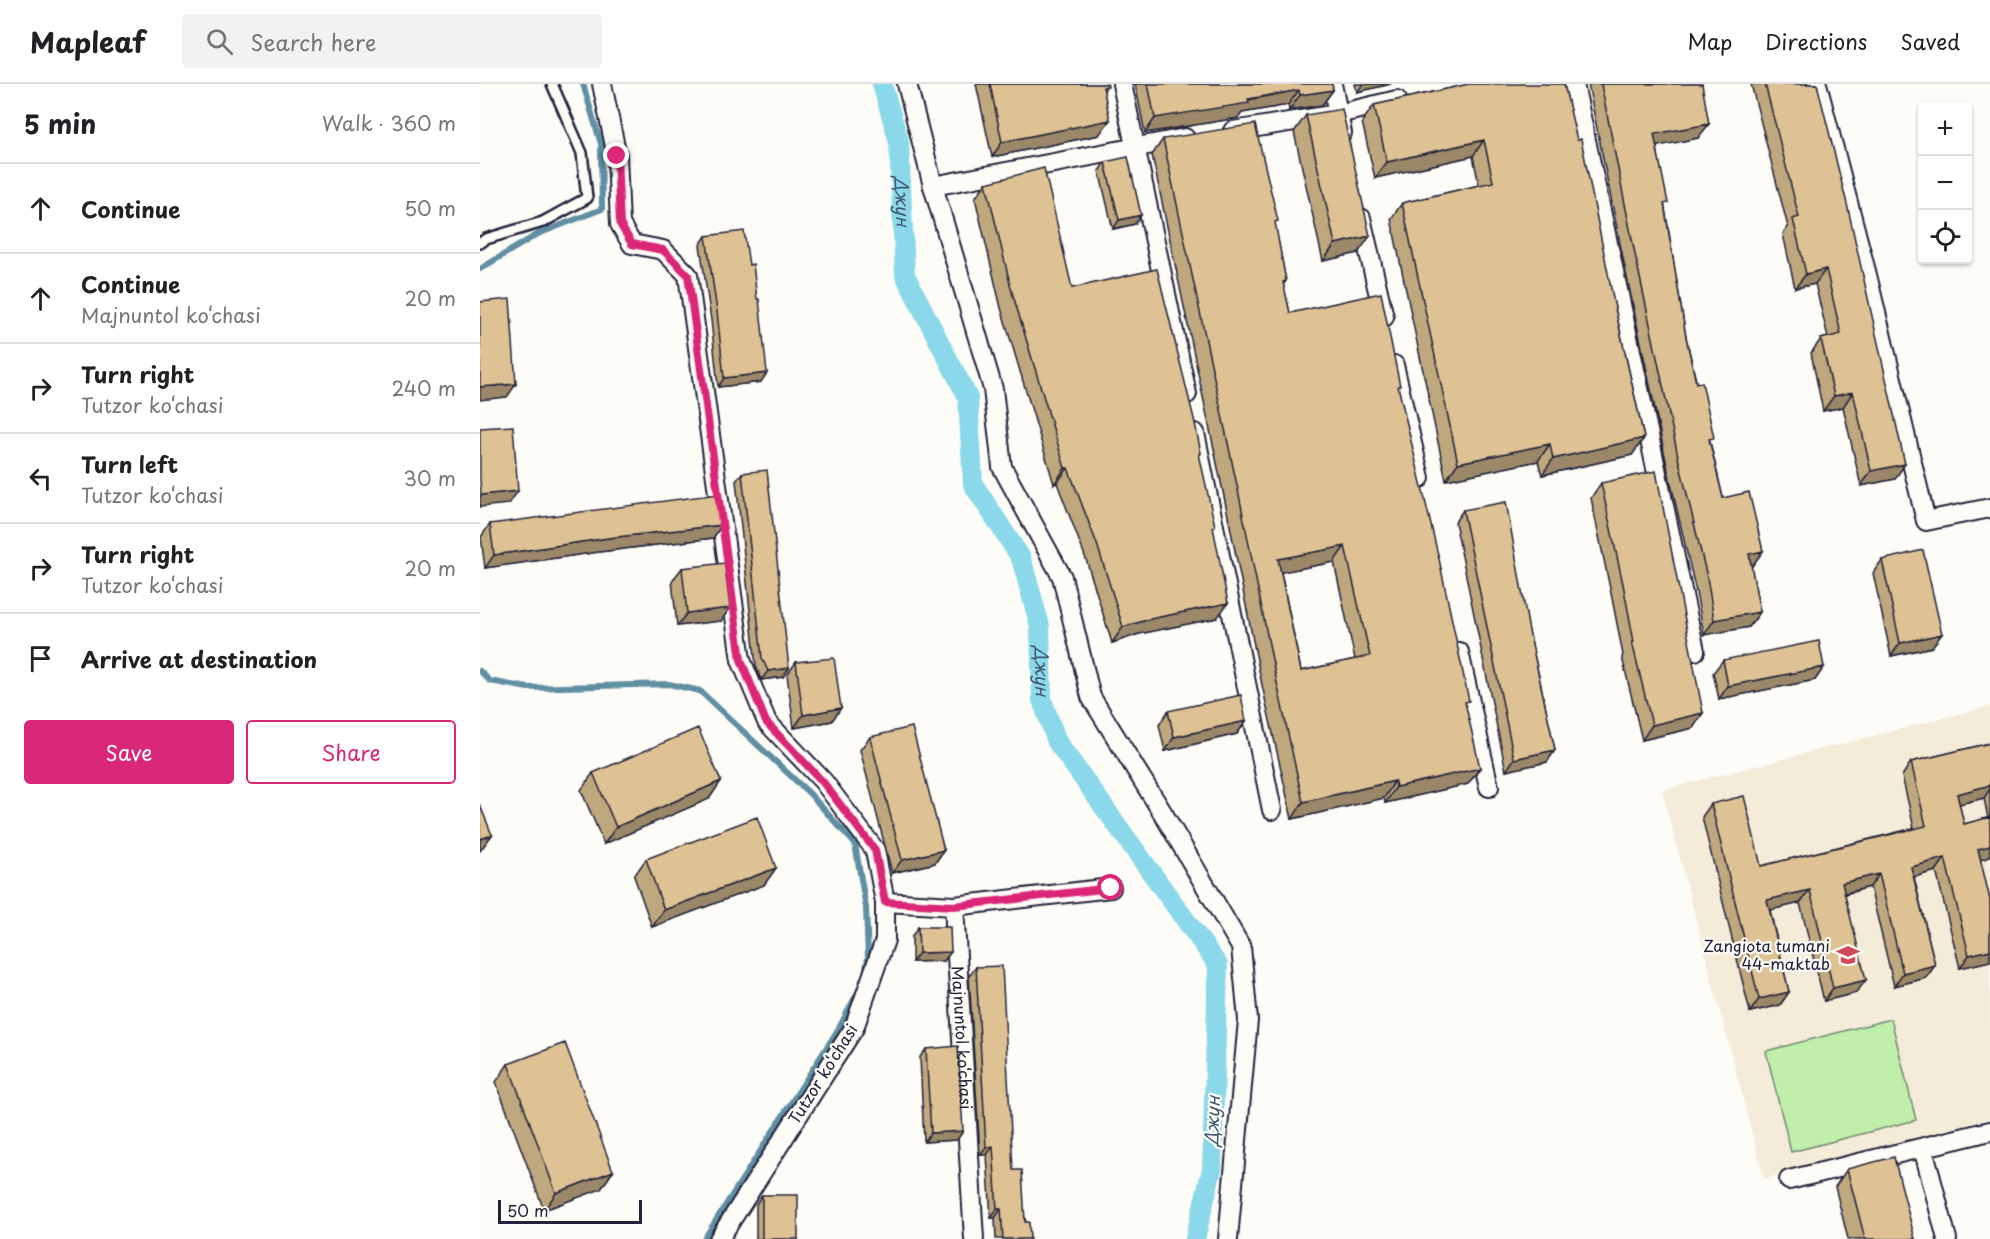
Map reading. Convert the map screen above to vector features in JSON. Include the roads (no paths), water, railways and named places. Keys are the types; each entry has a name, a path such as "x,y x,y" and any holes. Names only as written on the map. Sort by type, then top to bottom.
{"street":[{"name":"Tutzor ko‘chasi","path":"602,84 617,156 620,224 632,244 663,250 688,275 741,660 766,722 822,781 875,850 885,902 885,940 854,1028 719,1239"},
{"path":"907,84 933,186 993,389 1002,466 1062,577 1091,697 1164,815 1241,947 1248,1020 1228,1239"},
{"path":"1122,84 1272,810"},
{"path":"1332,84 1346,148"},
{"path":"1574,84 1695,651"},
{"path":"1817,84 1867,275 1926,521 1990,508"},
{"path":"933,186 1136,146 1338,114 1415,96"},
{"path":"1359,207 1424,497"},
{"path":"1455,636 1489,787"},
{"path":"885,902 954,906 1111,888"},
{"name":"Majnuntol ko‘chasi","path":"954,906 974,1239"},
{"path":"1789,1180 1990,1131"},
{"path":"1923,1148 1947,1239"}],"lane":[{"path":"480,243 486,239 543,222 587,198 582,153 552,84"}],"waterway":[{"path":"480,269 538,234 602,209 601,144 583,84"},
{"name":"Джун","path":"882,84 899,142 905,275 968,398 973,484 1021,558 1040,626 1042,700 1057,742 1218,965 1212,1169 1195,1239"},
{"path":"480,671 490,681 528,688 669,684 700,691 809,793 855,844 866,908 868,958 865,974"},
{"path":"704,1239 839,1028 858,992"}],"place":[{"name":"Zangiota tumani 44-maktab","path":"1848,955"}]}
